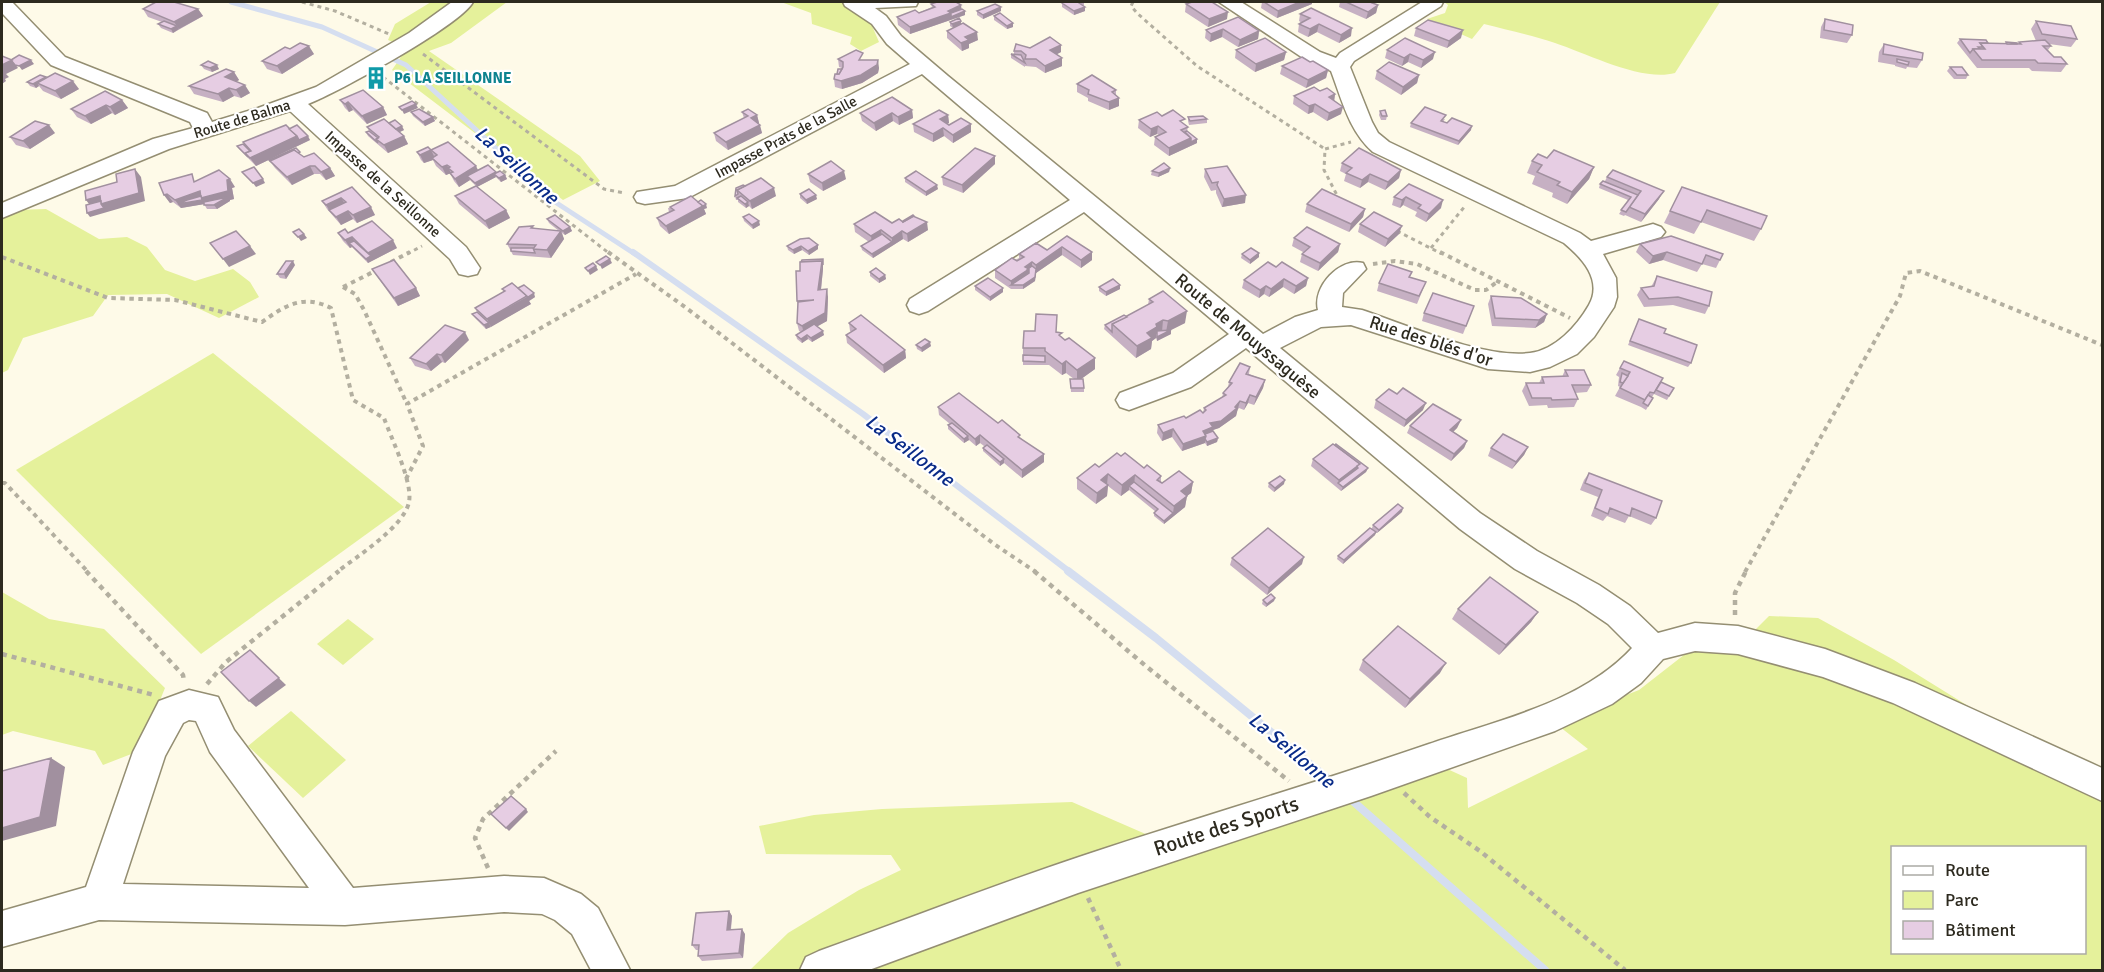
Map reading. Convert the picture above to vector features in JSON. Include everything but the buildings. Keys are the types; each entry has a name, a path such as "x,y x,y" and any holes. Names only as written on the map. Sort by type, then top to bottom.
{"street":[{"path":"2,2 58,61 199,118 205,130"},
{"name":"Route de Balma","path":"3,211 129,156 294,103 323,91 403,44 464,2"},
{"path":"1229,2 1313,56 1340,67 1369,137"},
{"path":"1340,67 1347,57 1434,2"},
{"path":"854,3 902,3"},
{"name":"Route de Mouyssaguèse","path":"854,3 879,20 894,40 1470,521 1526,560 1588,594 1619,615 1653,648"},
{"path":"879,20 902,3"},
{"name":"Impasse Prats de la Salle","path":"645,197 680,193 924,65"},
{"name":"Impasse de la Seillonne","path":"294,103 458,254 468,268"},
{"name":"Rue des blés d'or","path":"1129,400 1182,380 1253,341 1314,318 1332,314 1353,316 1486,361 1504,364 1526,363 1550,357 1569,347 1589,327 1605,299 1605,280 1598,262 1587,250 1558,229 1381,147 1369,137"},
{"path":"919,305 1085,201"},
{"path":"1587,250 1653,232"},
{"path":"1332,314 1327,304 1331,288 1354,269"},
{"path":"1653,648 1695,637 1738,640 1825,663 1904,693 2103,785"},
{"name":"Route des Sports","path":"819,970 1078,875 1379,777 1555,716 1600,694 1630,673 1653,648"},
{"path":"99,902 150,752 171,712 189,705 206,708 222,741 345,908"},
{"path":"2,929 99,902 345,908 504,894 544,896 568,907 585,921 611,970"}],"path":[{"path":"302,2 335,11 403,44 604,189 645,197"},
{"path":"1132,2 1131,6 1138,14 1197,66 1325,149 1369,137"},
{"path":"371,64 636,274 685,307 994,544 1040,574 1147,667 1313,798"},
{"path":"1325,149 1324,171 1341,203"},
{"path":"1431,248 1478,192"},
{"path":"1391,228 1589,327"},
{"path":"406,480 423,446 407,404 364,310 355,294 343,287 440,237"},
{"path":"2,257 108,298 175,300 250,317 262,322 295,300 319,301 330,308 353,400 384,418 406,480 409,502 397,524 226,662 189,705"},
{"path":"1354,269 1395,261 1417,264 1475,290 1486,290 1498,282"},
{"path":"1736,624 1733,604 1735,593 1759,544 1900,296 1906,273 1920,271 2103,345"},
{"path":"407,404 636,274"},
{"path":"2,483 5,483 183,675 189,705"},
{"path":"2,654 189,705"},
{"path":"504,894 482,859 475,838 483,819 556,751"},
{"path":"1379,777 1418,809 1479,850 1590,946 1625,970"},
{"path":"1078,875 1121,970"}],"green space":[{"path":"431,2 507,2 451,43 429,51 580,156 600,181 563,200 392,70 407,48 388,40 395,24"},
{"path":"781,2 854,2 863,5 879,42 861,51 850,44 852,37 812,24 811,13"},
{"path":"1444,2 1720,2 1675,73 1662,75 1647,74 1615,66 1546,40 1484,24 1472,39 1427,19 1445,13 1448,5"},
{"path":"46,209 99,239 127,237 147,247 165,270 195,281 233,269 250,282 259,297 219,318 167,294 108,295 93,316 23,338 8,370 2,373 2,217 15,210"},
{"path":"213,353 404,507 201,654 16,470"},
{"path":"2,592 49,619 104,629 165,688 139,751 103,765 95,751 13,731 2,735"},
{"path":"1769,616 1818,618 1894,660 1973,709 1984,730 2102,791 2102,970 750,970 788,933 859,890 901,870 891,855 766,854 759,826 814,815 882,809 1072,802 1187,852 1432,762 1467,778 1468,808 1588,749 1555,723 1639,690 1689,651 1737,648"},
{"path":"348,619 374,639 343,665 317,644"},
{"path":"291,711 346,760 303,798 248,746"}],"waterway":[{"name":"La Seillonne","path":"231,2 322,27 406,65 552,200 635,254"},
{"name":"La Seillonne","path":"633,252 863,414 1070,572"},
{"name":"La Seillonne","path":"1068,571 1156,638 1332,782"},
{"name":"La Seillonne","path":"1347,796 1545,970"}],"place":[{"name":"P6 LA SEILLONNE","path":"376,78"}]}
